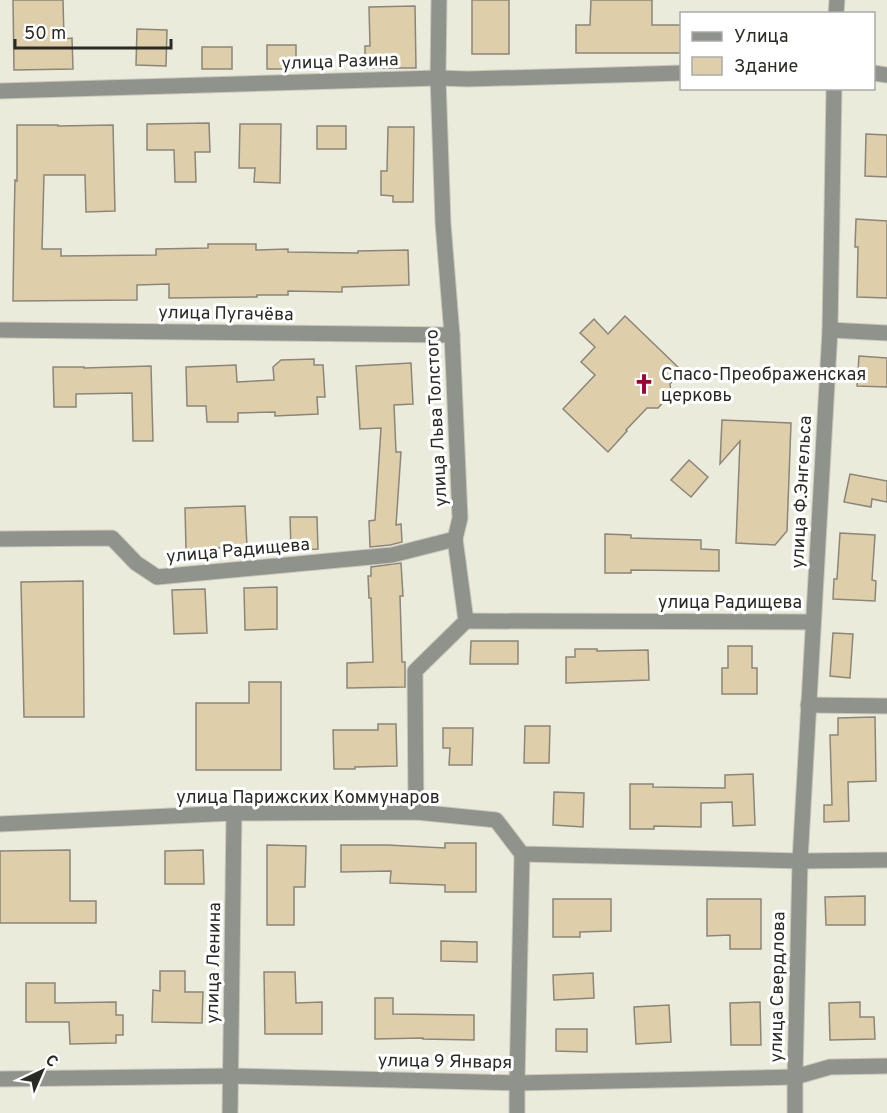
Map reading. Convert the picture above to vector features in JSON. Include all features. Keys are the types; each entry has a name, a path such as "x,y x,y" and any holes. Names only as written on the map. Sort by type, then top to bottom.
{"street":[{"name":"улица Льва Толстого","path":"439,0 438,78 443,223 452,335 460,518 455,539 466,621"},
{"name":"улица Разина","path":"0,91 680,73"},
{"name":"улица Ф.Энгельса","path":"800,861 830,330 834,90"},
{"name":"улица Пугачёва","path":"0,330 452,335"},
{"path":"830,330 887,333"},
{"name":"улица Радищева","path":"0,538 112,538 136,562 157,577 392,555 455,539"},
{"path":"416,812 415,671 466,621"},
{"name":"улица Радищева","path":"466,621 813,622"},
{"path":"808,705 887,706"},
{"name":"улица Парижских Коммунаров","path":"0,825 234,813 416,812 496,820 522,854"},
{"name":"улица Ленина","path":"230,1113 234,813"},
{"path":"517,1113 522,854 800,861 887,860"},
{"name":"улица Свердлова","path":"795,1113 800,861"},
{"name":"улица 9 Января","path":"0,1079 231,1076 517,1083 795,1077 830,1067 887,1066"}],"building":[{"path":"13,0 63,0 64,39 72,38 73,69 14,70"},
{"path":"472,0 509,0 509,54 472,54"},
{"path":"591,0 652,0 652,25 680,25 680,53 576,53 576,25 590,25"},
{"path":"415,6 416,68 365,68 365,46 370,46 369,7"},
{"path":"137,29 167,30 166,66 136,65"},
{"path":"267,45 296,45 296,69 267,69"},
{"path":"202,47 232,47 232,69 202,69"},
{"path":"209,123 210,152 195,152 196,182 175,182 174,150 147,150 147,124"},
{"path":"240,124 281,124 280,183 254,182 255,168 239,168"},
{"path":"17,125 113,125 115,211 86,212 85,175 44,175 42,249 61,249 61,256 156,255 156,249 208,248 208,244 256,244 256,250 288,249 288,252 358,253 358,251 408,250 409,285 342,287 342,292 288,291 288,295 257,295 257,297 169,298 169,284 137,285 137,300 13,301"},
{"path":"317,126 346,126 346,149 317,149"},
{"path":"388,127 414,127 413,202 393,202 393,196 381,195 381,171 387,171"},
{"path":"866,134 887,135 887,177 865,176"},
{"path":"856,219 887,221 887,298 857,297"},
{"path":"625,316 682,371 670,384 671,394 658,408 647,408 608,452 563,409 595,375 581,362 595,347 580,333 594,319 608,334"},
{"path":"859,356 887,358 887,387 857,386"},
{"path":"314,359 314,365 323,365 325,397 317,397 318,414 275,416 275,412 238,413 238,422 207,422 206,406 187,406 186,367 236,365 237,382 274,380 273,367 281,360"},
{"path":"411,363 413,404 394,405 396,452 401,452 396,525 401,524 402,542 370,547 369,521 375,520 381,428 360,429 356,366"},
{"path":"151,366 153,441 133,441 132,393 76,394 76,407 54,407 53,367"},
{"path":"722,420 791,423 787,531 775,545 736,543 740,441 720,464"},
{"path":"689,460 708,477 691,497 671,480"},
{"path":"850,474 887,481 887,502 872,499 871,507 844,502"},
{"path":"245,506 247,547 186,549 185,508"},
{"path":"290,517 317,517 318,549 291,550"},
{"path":"840,533 875,535 872,580 876,581 875,601 833,599 834,579 837,579"},
{"path":"605,534 631,535 631,538 701,540 701,549 719,550 719,571 631,570 631,573 605,573"},
{"path":"401,563 402,662 405,662 405,687 347,688 347,663 373,662 368,576 371,576 371,567"},
{"path":"83,581 84,717 24,717 21,582"},
{"path":"277,587 277,629 245,630 244,588"},
{"path":"205,589 207,633 174,634 172,590"},
{"path":"833,633 853,634 850,678 830,676"},
{"path":"471,641 518,641 518,664 470,664"},
{"path":"728,646 752,646 752,668 757,668 757,694 722,694 722,668 728,668"},
{"path":"575,649 648,650 649,680 566,683 566,657 575,657"},
{"path":"249,682 281,682 281,770 196,770 196,703 249,703"},
{"path":"875,717 876,781 848,782 849,821 824,822 824,805 832,805 830,735 838,735 838,718"},
{"path":"378,724 396,724 397,766 334,769 333,730 378,730"},
{"path":"525,726 550,726 549,763 524,763"},
{"path":"443,728 473,728 472,765 449,765 450,748 443,748"},
{"path":"753,774 755,825 733,826 732,802 701,803 701,827 654,826 654,829 630,829 630,784 653,784 653,787 725,788 725,775"},
{"path":"554,792 584,793 583,827 553,825"},
{"path":"445,843 476,843 476,892 445,892 445,885 390,883 391,871 341,872 341,845 445,848"},
{"path":"267,845 306,846 305,887 294,887 294,925 267,925"},
{"path":"70,850 70,901 96,901 96,923 0,923 0,851"},
{"path":"203,850 204,884 165,884 165,851"},
{"path":"865,896 865,925 826,925 825,897"},
{"path":"553,899 611,899 611,931 580,932 580,937 553,937"},
{"path":"707,899 761,899 761,949 730,949 730,935 707,936"},
{"path":"441,941 477,942 477,962 441,961"},
{"path":"160,971 185,971 185,992 203,992 202,1023 152,1022 153,990 160,991"},
{"path":"264,972 295,972 296,1003 322,1002 322,1034 265,1034"},
{"path":"593,973 594,998 554,1000 553,975"},
{"path":"26,983 55,983 55,1003 116,1002 116,1015 123,1015 123,1035 116,1035 116,1043 70,1044 69,1022 26,1022"},
{"path":"375,998 393,998 393,1014 474,1015 474,1040 375,1039"},
{"path":"760,1002 761,1045 731,1045 730,1003"},
{"path":"860,1002 860,1017 874,1017 875,1039 830,1040 829,1003"},
{"path":"669,1005 671,1042 636,1044 634,1007"},
{"path":"556,1029 587,1029 587,1052 556,1051"}],"place":[{"name":"Спасо-Преображенская церковь","path":"644,384"}]}
